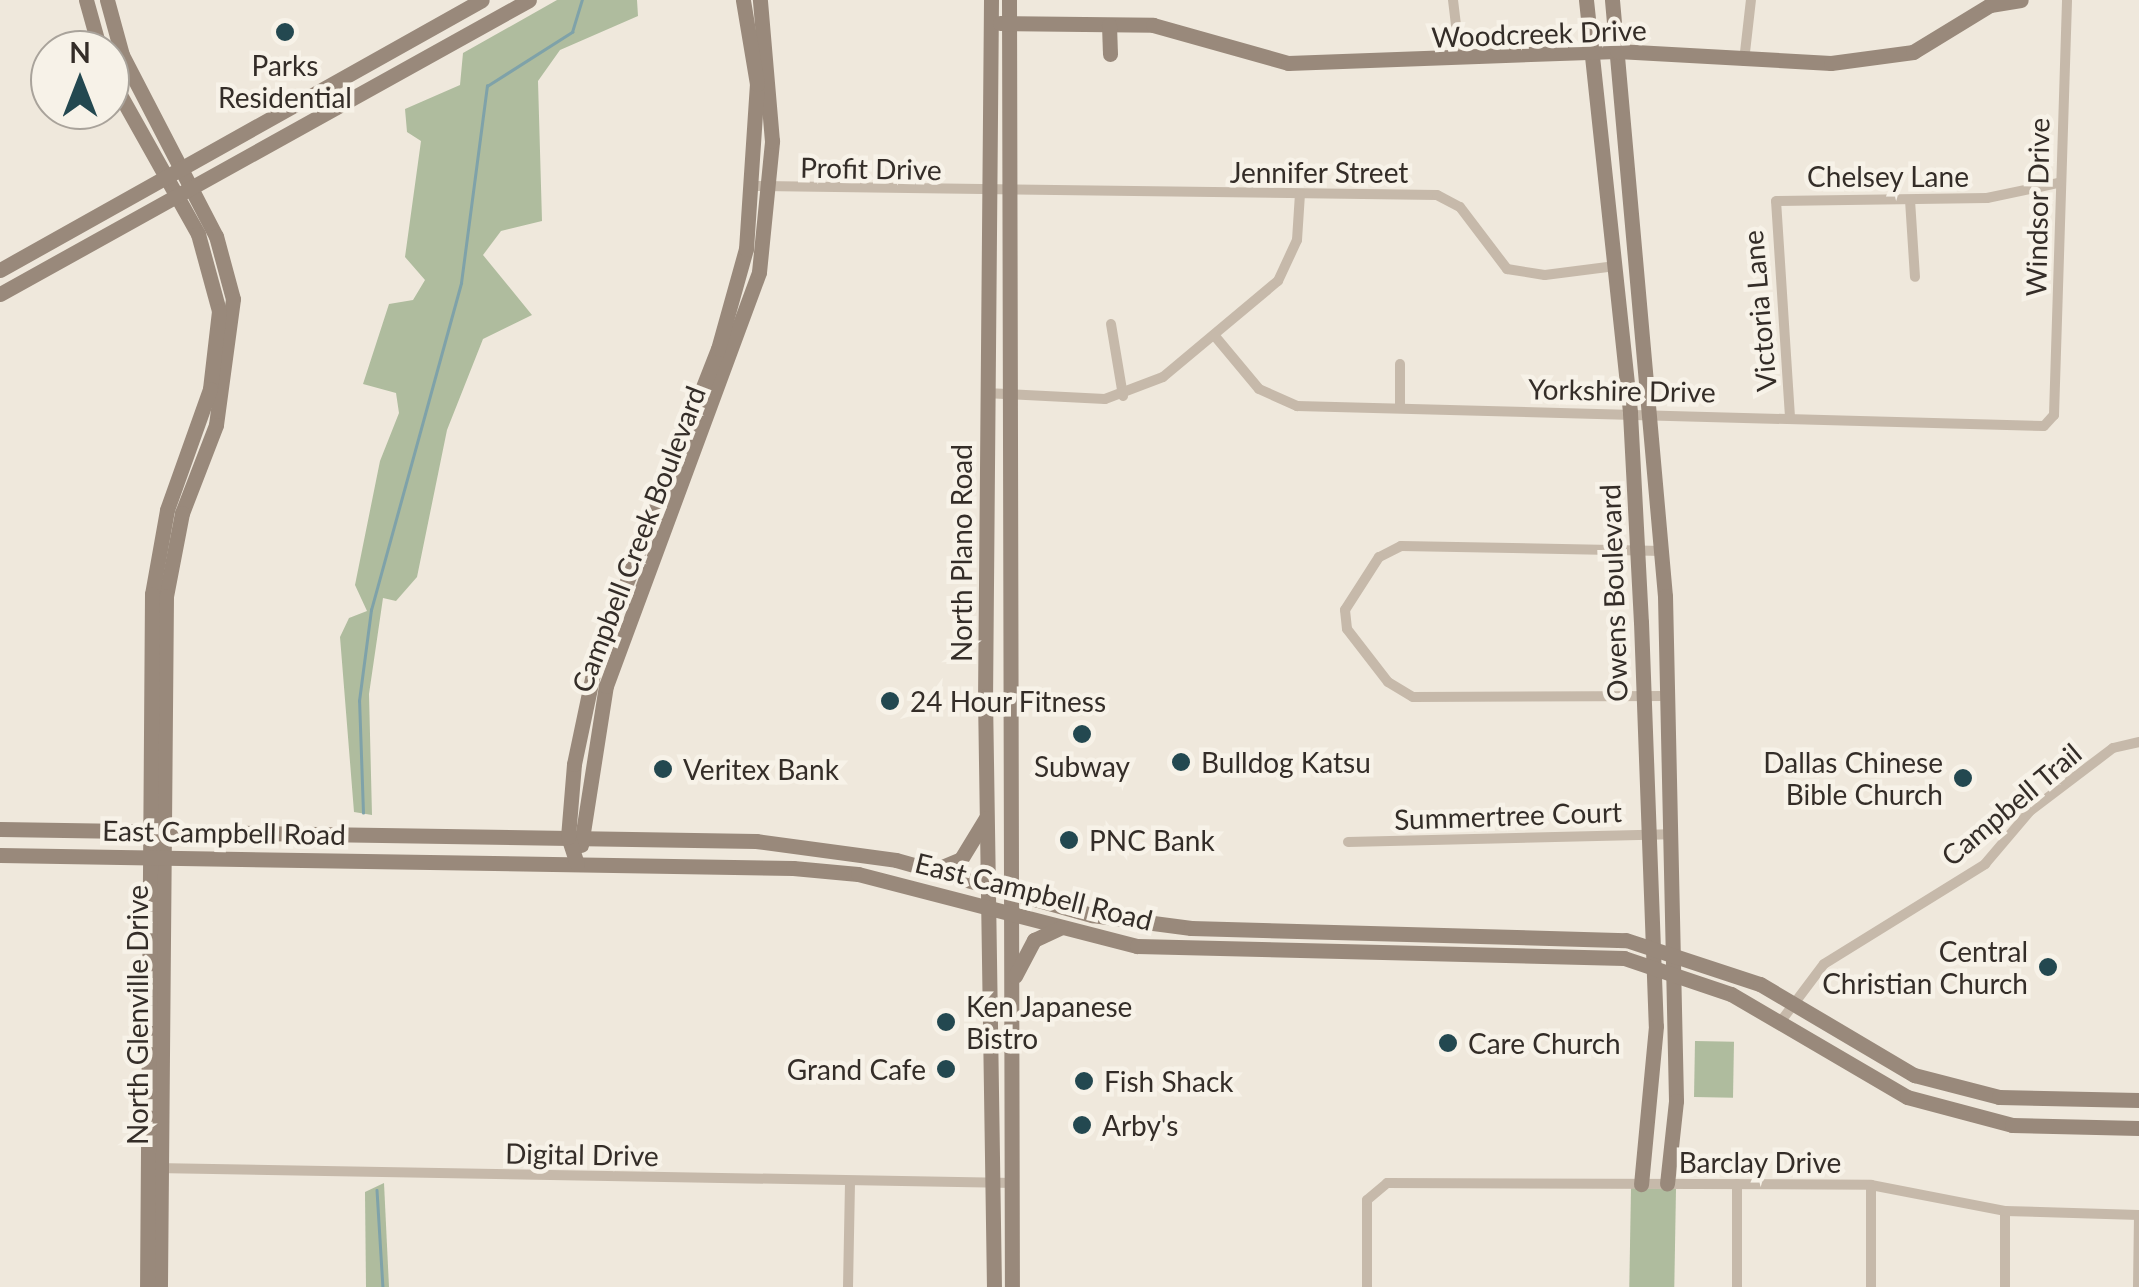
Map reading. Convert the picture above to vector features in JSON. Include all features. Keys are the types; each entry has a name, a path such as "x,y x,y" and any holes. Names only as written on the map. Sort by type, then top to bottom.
{"main road":[{"path":"86,0 94,30"},
{"name":"North Glenville Drive","path":"108,0 122,55 180,169 182,190 206,254 220,311 210,389 154,575 145,830 146,1009 160,1287"},
{"path":"0,270 482,0"},
{"path":"0,294 529,0"},
{"name":"Campbell Creek Boulevard","path":"743,0 760,36"},
{"name":"Campbell Creek Boulevard","path":"575,837 588,761 610,677 665,511 740,309 762,186 760,0"},
{"name":"North Plano Road","path":"991,0 986,696 994,1287"},
{"name":"North Plano Road","path":"1009,0 1006,702 1014,1184 1012,1287"},
{"name":"Owens Boulevard","path":"1586,0 1630,413 1638,550 1645,834 1653,964 1641,1184"},
{"name":"Owens Boulevard","path":"1612,0 1655,414 1663,550 1672,972 1667,1184"},
{"name":"Woodcreek Drive","path":"991,25 1009,22 1165,27 1267,61 1460,62 1617,51 1744,62 1892,58 1990,4 2021,0"},
{"path":"1109,25 1110,54"},
{"name":"North Glenville Drive","path":"130,114 165,178 182,190 224,257 233,320 216,425 169,571 163,1002 147,1287"},
{"path":"31,253 41,272"},
{"name":"Campbell Creek Boulevard","path":"577,864 575,837 594,670 665,511"},
{"path":"594,670 610,677"},
{"path":"986,696 1006,702"},
{"path":"935,870 961,858 988,815"},
{"name":"East Campbell Road","path":"0,829 756,841 935,870 1092,915 1242,928 1383,930 1649,944 1671,948 1789,1002 1914,1075 2039,1101 2139,1100"},
{"name":"East Campbell Road","path":"0,855 163,853 858,874 1137,946 1653,964 1781,1021 1852,1072 1907,1097 2036,1127 2139,1128"},
{"path":"1010,994 1026,950 1060,928"},
{"path":"1241,952 1242,928"},
{"path":"1383,930 1383,954"},
{"path":"146,1009 163,1002"},
{"path":"2036,1127 2039,1101"}],"street":[{"path":"1453,0 1460,62"},
{"path":"1744,62 1751,0"},
{"name":"Windsor Drive","path":"2054,415 2058,184 2067,0"},
{"name":"Chelsey Lane","path":"1776,201 1910,200 2058,184"},
{"name":"Profit Drive","path":"762,186 987,191"},
{"name":"Jennifer Street","path":"987,191 1438,195 1460,208 1507,269 1546,275 1615,266"},
{"path":"986,393 1006,398 1123,396 1214,335 1278,281 1297,240 1300,194"},
{"path":"1910,200 1915,276"},
{"name":"Victoria Lane","path":"1776,201 1790,417"},
{"path":"1110,324 1123,396"},
{"name":"Yorkshire Drive","path":"1214,335 1267,395 1297,406 2044,426 2054,415"},
{"path":"1400,364 1400,408"},
{"path":"1663,550 1401,546 1379,557 1345,610 1348,629 1388,682 1413,697 1667,696"},
{"name":"Campbell Trail","path":"1781,1021 1789,1002 1824,964 1985,864 2030,811 2113,748 2139,742"},
{"name":"Summertree Court","path":"1348,842 1670,834"},
{"name":"Digital Drive","path":"155,1168 1014,1184"},
{"path":"848,1287 850,1182"},
{"path":"1737,1184 1737,1287"},
{"name":"Barclay Drive","path":"1367,1287 1366,1200 1379,1185 1871,1185 2005,1212 2139,1215"},
{"path":"1871,1185 1871,1287"},
{"path":"2005,1212 2005,1287"},
{"path":"2138,1287 2139,1215"}],"green space":[{"path":"557,0 637,0 638,16 560,50 538,81 542,221 501,231 483,255 532,315 483,339 447,430 417,577 396,601 383,598 369,694 372,815 354,812 340,637 349,618 367,611 355,585 380,461 399,413 396,393 363,384 389,304 413,300 425,280 405,257 421,141 407,132 405,109 460,85 463,53"},
{"path":"1695,1041 1734,1042 1733,1098 1694,1097"},
{"path":"384,1183 389,1287 366,1287 365,1192"},
{"path":"1631,1188 1676,1189 1674,1287 1629,1287"}],"waterway":[{"path":"363,813 359,701 371,610 461,283 487,86 572,32 582,0"},
{"path":"377,1190 383,1287"}],"place":[{"name":"Parks Residential","path":"285,32"},
{"name":"24 Hour Fitness","path":"890,701"},
{"name":"Subway","path":"1082,734"},
{"name":"Bulldog Katsu","path":"1181,762"},
{"name":"Veritex Bank","path":"663,769"},
{"name":"Dallas Chinese Bible Church","path":"1963,778"},
{"name":"PNC Bank","path":"1069,840"},
{"name":"Central Christian Church","path":"2048,967"},
{"name":"Ken Japanese Bistro","path":"946,1022"},
{"name":"Care Church","path":"1448,1043"},
{"name":"Grand Cafe","path":"946,1069"},
{"name":"Fish Shack","path":"1084,1081"},
{"name":"Arby's","path":"1082,1125"}]}
